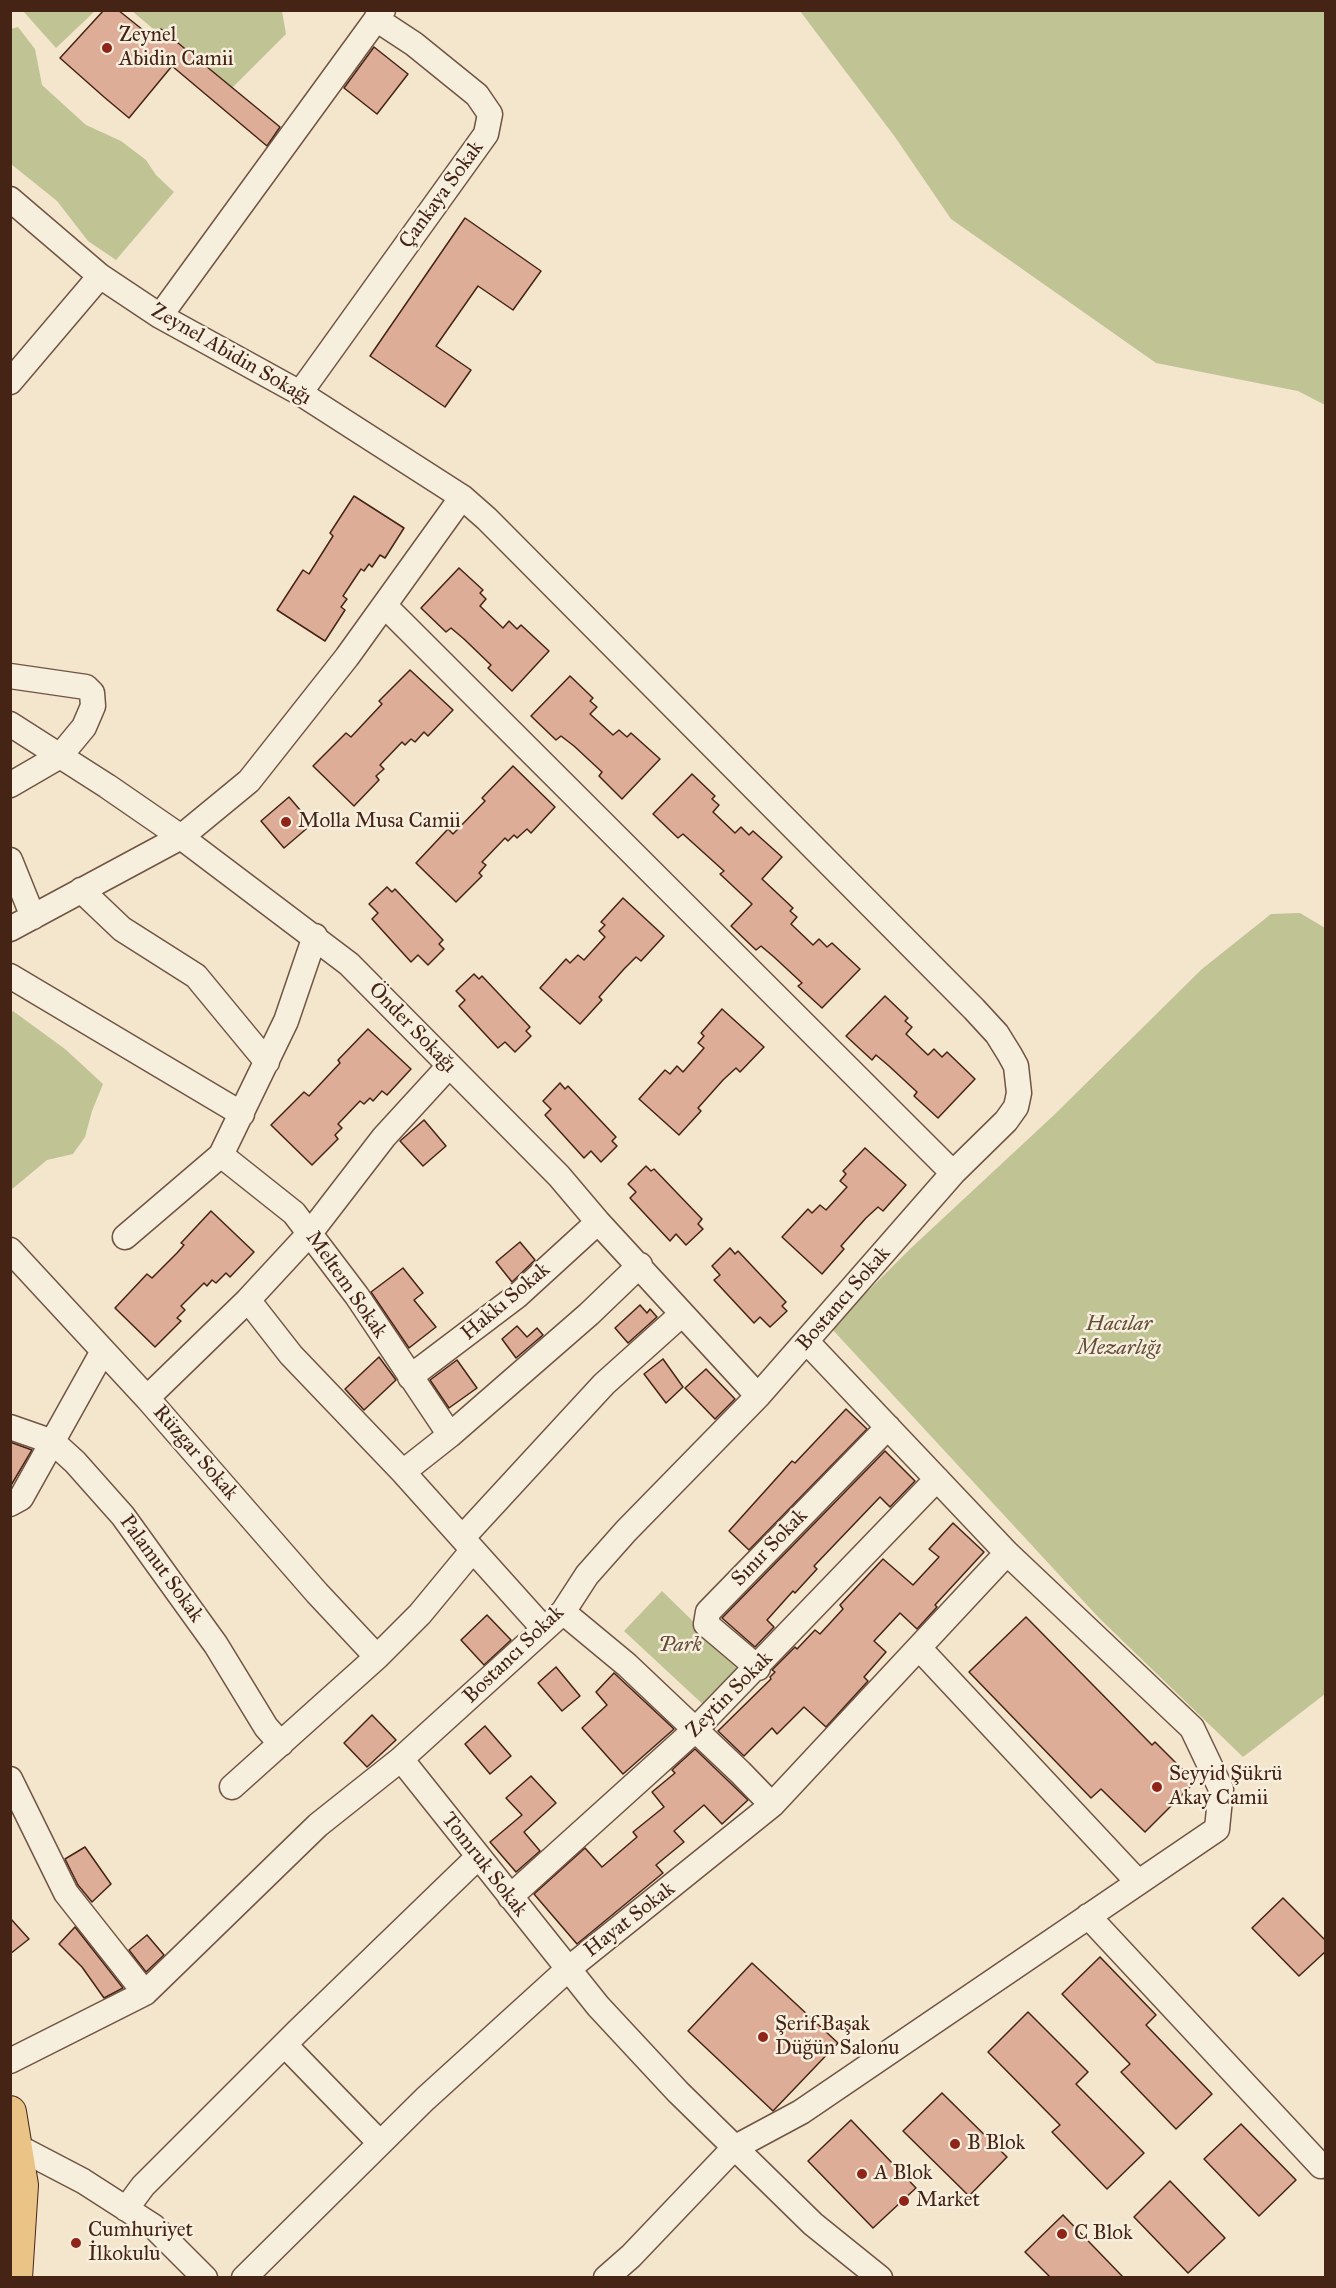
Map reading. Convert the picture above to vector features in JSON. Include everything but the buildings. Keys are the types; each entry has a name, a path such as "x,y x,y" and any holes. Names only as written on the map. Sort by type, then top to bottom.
{"main road":[{"path":"10,2112 22,2185 15,2270"}],"street":[{"path":"160,316 380,15"},
{"name":"Çankaya Sokak","path":"300,393 486,134 490,114 477,95 380,15"},
{"name":"Zeynel Abidin Sokağı","path":"10,199 100,276 160,316 300,393 462,497 487,519 974,1009 996,1034 1016,1066 1019,1093 1016,1107 1006,1121 953,1173"},
{"path":"10,382 100,276"},
{"path":"10,929 181,837 249,781 385,606 462,497"},
{"path":"385,606 953,1173"},
{"path":"10,676 86,687 92,693 93,706 84,727 60,756 10,785"},
{"name":"Önder Sokağı","path":"10,724 181,837 315,936 349,964 559,1176 598,1222 640,1265 758,1396"},
{"path":"10,860 33,917"},
{"path":"81,891 122,929 196,976 267,1062"},
{"path":"125,1237 221,1155 286,1021 315,936"},
{"path":"10,976 242,1114"},
{"path":"147,1398 248,1300 310,1233 384,1137 449,1066"},
{"name":"Meltem Sokak","path":"221,1155 294,1213 357,1296 450,1435"},
{"name":"Bostancı Sokak","path":"10,2061 145,1993 318,1825 401,1760 563,1612 587,1575 626,1531 758,1396 953,1173"},
{"name":"Hakkı Sokak","path":"410,1377 517,1296 598,1222"},
{"name":"Rüzgar Sokak","path":"10,1250 147,1398 317,1593 377,1657"},
{"path":"403,1472 450,1435 590,1314 640,1265"},
{"path":"248,1300 291,1355 403,1472 544,1629"},
{"path":"232,1787 377,1657 420,1614 468,1544 604,1384 682,1314"},
{"path":"606,2277 631,2256 734,2148 801,2112 1216,1829 1221,1790 1192,1728 1006,1553 807,1342"},
{"path":"10,1504 21,1498 103,1351"},
{"name":"Palamut Sokak","path":"10,1426 53,1442 75,1462 123,1516 216,1646 266,1727 281,1744"},
{"name":"Sınır Sokak","path":"758,1668 706,1624 708,1612 888,1427"},
{"name":"Zeytin Sokak","path":"510,1897 696,1729 758,1668 937,1479"},
{"name":"Hayat Sokak","path":"244,2277 425,2099 567,1970 771,1805 1006,1553"},
{"path":"563,1612 627,1665 696,1729 771,1805"},
{"path":"919,1648 1137,1882"},
{"name":"Tomruk Sokak","path":"401,1760 567,1970 654,2066 813,2224 880,2277"},
{"path":"10,1779 66,1893 145,1993"},
{"path":"126,2209 143,2186 478,1857"},
{"path":"1088,1916 1321,2166"},
{"path":"285,2045 380,2143"},
{"path":"16,2146 83,2181 153,2226 205,2277"}],"green space":[{"path":"23,11 95,11 56,48"},
{"path":"132,11 282,11 286,34 228,92"},
{"path":"800,11 1325,11 1325,405 1298,391 1156,363 951,219 895,137"},
{"path":"18,27 35,49 42,85 86,125 121,141 146,160 156,175 174,192 116,260 88,241 57,201 11,164 11,29"},
{"name":"Hacılar Mezarlığı","path":"1300,913 1325,928 1325,1694 1243,1757 1100,1619 831,1328 910,1249 1054,1115 1202,969 1271,914"},
{"path":"13,1011 65,1049 103,1084 85,1137 73,1154 47,1160 11,1190 10,1014"},
{"name":"Park","path":"662,1591 745,1672 709,1710 624,1631"}],"place":[{"name":"Zeynel Abidin Camii","path":"107,48"},
{"name":"Molla Musa Camii","path":"286,822"},
{"name":"Seyyid Şükrü Akay Camii","path":"1157,1787"},
{"name":"Şerif Başak Düğün Salonu","path":"763,2037"},
{"name":"B Blok","path":"955,2144"},
{"name":"A Blok","path":"862,2174"},
{"name":"Market","path":"904,2201"},
{"name":"C Blok","path":"1062,2234"},
{"name":"Cumhuriyet İlkokulu","path":"76,2243"}]}
